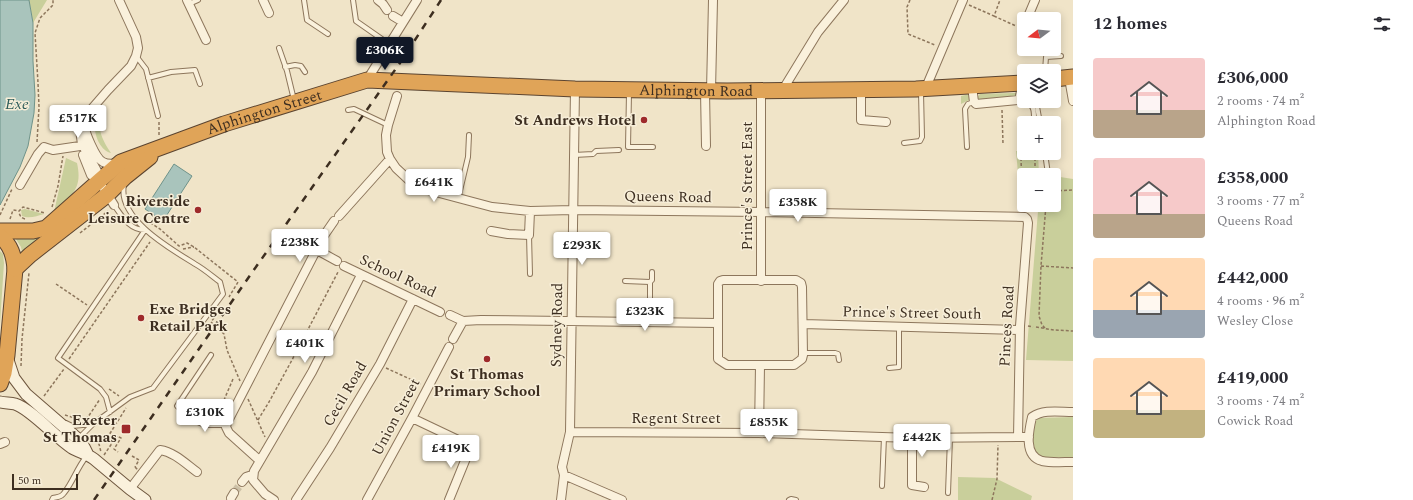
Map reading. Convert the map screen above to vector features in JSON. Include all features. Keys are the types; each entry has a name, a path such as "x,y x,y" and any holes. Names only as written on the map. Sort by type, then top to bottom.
{"highway":[{"path":"1061,78 1071,77"},
{"name":"Alphington Road","path":"367,80 575,89 708,91 861,91 1017,83"},
{"name":"Alphington Street","path":"5,227 33,231 46,228 84,195 95,178 122,162 224,124 367,80"},
{"name":"Alphington Street","path":"15,269 30,255 111,200 125,177 162,148"},
{"path":"0,236 11,249 14,257 15,269 7,355 4,373 0,384"}],"main road":[{"path":"7,355 17,383 26,394 49,415 81,436 88,455"},
{"path":"0,402 17,405 27,411 59,438 73,448 88,455 145,500"}],"street":[{"path":"95,178 97,171 82,144 82,120 131,66 138,48 136,37 119,0"},
{"path":"263,0 269,13"},
{"path":"378,0 390,13 403,22"},
{"path":"367,80 417,0"},
{"path":"706,146 713,0"},
{"path":"782,91 818,32 844,0"},
{"path":"1030,12 1035,0"},
{"path":"924,89 962,1"},
{"path":"188,2 206,40"},
{"path":"1071,77 1073,101"},
{"path":"972,86 974,102 976,104 1017,101"},
{"name":"Sydney Road","path":"561,500 564,475 562,467 569,442 570,432 575,89"},
{"name":"Prince's Street East","path":"761,91 761,280"},
{"path":"861,91 861,120 886,122"},
{"name":"Queens Road","path":"397,96 388,125 386,144 390,159 396,168 411,182 428,190 458,199 506,209 530,211 762,212 1025,217"},
{"path":"88,113 76,122 80,146 95,178 111,200"},
{"path":"88,113 84,126 89,141 101,161 108,165 122,162"},
{"path":"17,186 44,147 53,150 80,146"},
{"path":"260,460 230,433 226,427 227,423 326,232 390,159"},
{"path":"491,231 508,234 529,235 530,211"},
{"name":"Pinces Road","path":"1018,437 1020,330 1028,223 1025,217"},
{"name":"School Road","path":"317,250 336,261"},
{"name":"School Road","path":"341,268 361,275 440,312"},
{"path":"242,482 252,475 312,372 361,275"},
{"path":"796,280 801,283 803,353 802,359 794,365 727,365 718,359 718,323 718,284 720,281 796,280"},
{"name":"Cecil Road","path":"296,500 330,448 380,364 413,299"},
{"path":"450,315 463,321 718,323"},
{"name":"Union Street","path":"367,500 375,488 463,321"},
{"name":"Prince's Street South","path":"803,324 1020,330"},
{"path":"759,433 760,365"},
{"path":"1073,412 1043,411 1036,414 1032,417 1029,437 1032,455 1041,461 1073,462"},
{"path":"188,416 202,422 227,423"},
{"path":"412,418 471,446 449,500"},
{"name":"Regent Street","path":"570,432 759,433 912,438 1029,437"},
{"path":"912,438 912,486 924,487"},
{"path":"130,489 160,450 176,456 197,472"},
{"path":"252,475 253,480 265,494 274,500"},
{"path":"564,475 622,500"}],"lane":[{"path":"188,2 198,0"},
{"path":"304,0 307,20 328,34"},
{"path":"352,0 356,21 388,48"},
{"path":"279,48 294,102"},
{"path":"136,56 145,66 158,116"},
{"path":"1046,64 1046,57 1061,56"},
{"path":"285,67 295,65 301,66 306,72"},
{"path":"148,78 171,72 195,70 200,84"},
{"path":"904,143 920,141 922,137 924,89"},
{"path":"629,90 628,147 653,147"},
{"path":"966,148 965,109 968,104 974,102"},
{"path":"348,110 354,109 388,125"},
{"path":"458,199 468,157 469,135"},
{"path":"574,156 593,154 596,151 619,150"},
{"path":"81,436 93,424 130,397 153,388 223,294 220,282 194,263 171,250 145,230 130,213 122,191 125,177"},
{"path":"111,200 131,226 138,230 145,230"},
{"path":"110,412 106,397 100,389 58,358 145,230"},
{"path":"529,235 530,274"},
{"path":"650,322 650,282 652,280 652,272"},
{"path":"625,280 650,282"},
{"path":"889,368 899,367 899,327"},
{"path":"803,353 835,353 838,354 839,360"},
{"path":"188,416 177,406 211,355"},
{"path":"49,415 72,426 93,424"},
{"path":"882,486 884,437"},
{"path":"948,493 950,438"},
{"path":"52,500 53,498 64,494 81,463 88,455"},
{"path":"790,500 796,500"}],"path":[{"path":"37,144 38,99 34,33 40,18 53,5 53,0"},
{"path":"910,0 907,7 908,34 942,48"},
{"path":"994,16 1000,0"},
{"path":"962,1 1017,25"},
{"path":"1001,102 1003,144"},
{"path":"51,210 58,186 63,156 68,156"},
{"path":"1022,168 1021,160 1035,159 1035,168"},
{"path":"0,215 17,186"},
{"path":"1061,191 1073,190"},
{"path":"19,211 23,207 30,208 41,211 49,217"},
{"path":"5,227 13,210 19,211"},
{"path":"19,211 19,214 23,218 29,220"},
{"path":"1045,212 1038,316 1045,328"},
{"path":"143,218 160,229 180,246 187,243 194,247 233,278"},
{"path":"44,396 67,365 68,360 160,229"},
{"path":"1041,266 1073,268"},
{"path":"258,420 341,268"},
{"path":"22,370 20,362 28,275 30,271"},
{"path":"56,284 101,314"},
{"path":"211,322 224,334 227,350 258,420 268,447"},
{"path":"1036,326 1054,330 1073,331"},
{"path":"380,364 399,375 412,379 428,388"},
{"path":"63,369 69,373"},
{"path":"215,423 233,379"},
{"path":"60,410 66,415 82,419 88,417 101,396"},
{"path":"112,443 109,435 132,398 130,397"},
{"path":"78,418 79,425"},
{"path":"81,436 99,444 103,456 117,436 121,438 114,449 118,452"},
{"path":"992,500 997,479 999,438"},
{"path":"132,456 139,460 135,467 138,470"}],"green space":[{"path":"29,0 47,0 33,23"},
{"path":"1016,93 1017,96 1016,98 981,100 977,97 980,94"},
{"path":"970,94 969,100 961,104 961,96"},
{"path":"102,109 100,115 100,132 111,153 106,151 101,146 96,134 95,120"},
{"path":"1016,151 1017,160 1038,160 1039,168 1018,168"},
{"path":"66,158 77,163 77,186 70,196 54,212"},
{"path":"1061,177 1073,179 1073,361 1026,360 1038,212 1061,212"},
{"path":"25,209 44,214 33,217 25,217 22,216 21,210"},
{"path":"14,236 44,237 22,252 21,247"},
{"path":"0,251 3,254 4,263 0,324"},
{"path":"1073,417 1073,458 1041,457 1036,454 1032,436 1035,422 1038,418"},
{"path":"958,477 995,478 1032,496 1031,500 958,500"}],"water":[{"name":"Exe","path":"0,0 29,0 33,23 35,95 34,113 28,146 20,167 0,205"},
{"path":"174,164 192,176 163,221 145,209"}],"tunnel":[{"path":"234,493 242,482"}],"railway":[{"path":"94,500 402,60 441,0"}],"place":[{"name":"St Andrews Hotel","path":"644,120"},
{"name":"Riverside Leisure Centre","path":"198,210"},
{"name":"Exe Bridges Retail Park","path":"141,318"},
{"name":"St Thomas Primary School","path":"487,359"},
{"name":"Exeter St Thomas","path":"126,429"}]}
